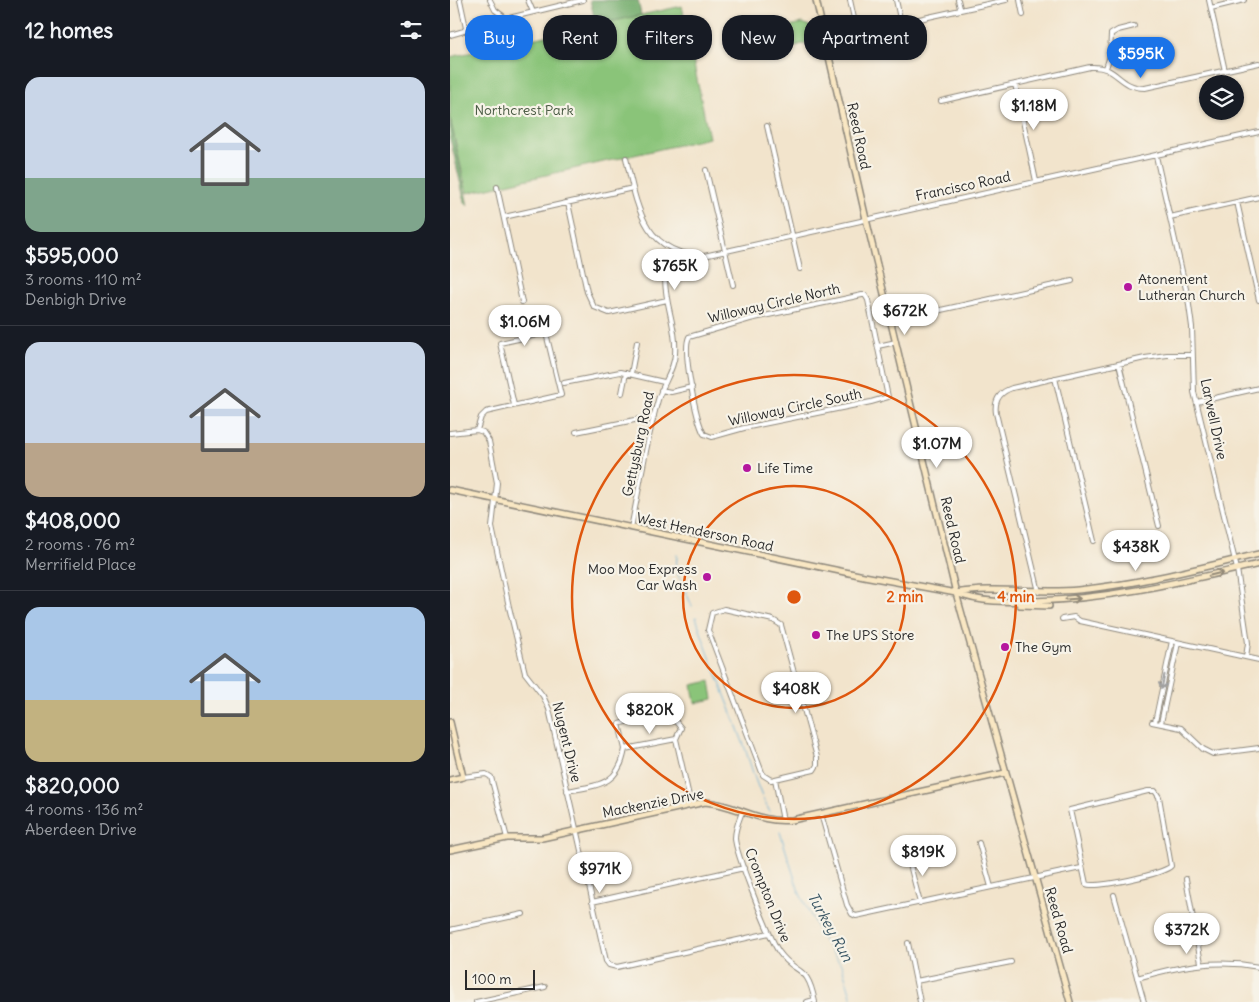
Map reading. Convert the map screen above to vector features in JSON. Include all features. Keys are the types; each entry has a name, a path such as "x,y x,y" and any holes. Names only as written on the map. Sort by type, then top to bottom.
{"main road":[{"name":"Reed Road","path":"816,0 866,219 956,593 1070,1002"},
{"name":"West Henderson Road","path":"450,490 864,576 956,593 970,599 1016,601 1072,599 1122,594 1259,564"},
{"name":"West Henderson Road","path":"956,593 971,590 1039,592 1121,585 1259,554"},
{"path":"1016,601 1020,605 1049,606"},
{"path":"450,722 463,778 450,780"},
{"name":"Mackenzie Drive","path":"450,850 507,838 536,839 691,805 715,803 766,820 783,821 1005,773"}],"street":[{"path":"450,34 464,31 466,28 460,0"},
{"path":"490,0 495,10 501,15"},
{"path":"528,0 534,12"},
{"path":"522,15 580,0"},
{"path":"850,0 853,15"},
{"path":"896,0 901,23 960,8 969,9 1006,0"},
{"path":"958,0 960,8"},
{"path":"1020,0 1023,14"},
{"path":"1209,0 1225,71"},
{"path":"1211,8 1244,0"},
{"path":"1106,68 1110,56 1111,34 1134,26"},
{"path":"941,100 1090,67 1106,68 1130,87 1137,88 1259,64"},
{"path":"1015,84 1036,181"},
{"path":"767,126 800,269"},
{"name":"Francisco Road","path":"673,250 695,256 725,252 1259,132"},
{"name":"Larwell Drive","path":"1156,156 1188,298 1197,402 1237,569 1248,643 1246,657"},
{"path":"626,158 644,223 658,239 673,250"},
{"path":"706,170 732,285"},
{"path":"496,187 522,302"},
{"path":"504,217 633,188"},
{"path":"1170,217 1259,197"},
{"path":"1237,202 1259,300"},
{"path":"568,203 587,292 594,307 609,313 667,300"},
{"name":"Gettysburg Road","path":"631,528 654,416 664,382 672,368 676,345 664,273 673,250"},
{"path":"891,321 1072,280"},
{"name":"Willoway Circle North","path":"692,387 686,354 689,337 768,315 865,295 878,346"},
{"path":"450,433 477,430 481,417 486,412 561,395 546,333 500,343 514,405"},
{"path":"622,392 637,342"},
{"path":"878,346 896,342"},
{"name":"Willoway Circle South","path":"692,387 702,430 708,437 871,402 888,397 878,346"},
{"path":"1039,592 996,413 995,405 998,397 1012,388 1119,364 1156,356 1192,355"},
{"path":"1119,364 1159,526"},
{"path":"564,383 613,372 628,373 664,382"},
{"path":"1055,378 1094,541"},
{"path":"661,390 671,392 692,387"},
{"path":"1197,402 1259,388"},
{"path":"576,432 654,416"},
{"name":"Nugent Drive","path":"477,430 483,432 488,441 497,484 492,521 494,538 522,664 549,709 604,956 609,965 617,967 769,933"},
{"path":"724,609 773,620 781,627 818,763 811,771 774,779 768,780 763,775 710,638 708,624 710,615 716,610 724,609"},
{"path":"1062,619 1074,616 1080,622 1259,660"},
{"path":"1172,641 1153,722 1184,730 1203,749 1213,754 1259,748"},
{"path":"1161,723 1178,643"},
{"path":"568,791 597,786 612,778 622,764 625,749 619,724 635,719 666,719 676,722 680,728 676,739 691,805"},
{"path":"625,749 676,739"},
{"path":"463,778 480,774 491,777 507,838"},
{"path":"774,779 783,821"},
{"path":"1152,790 1159,797 1171,866 1164,871 1089,886 1084,881 1081,868 1070,812 1075,807 1152,790"},
{"name":"Crompton Drive","path":"742,812 735,838 744,868 769,933 783,957 807,976 815,1001"},
{"path":"821,814 847,905 852,914 860,916 1081,868"},
{"path":"979,842 991,887"},
{"path":"908,857 920,903"},
{"path":"592,902 744,868"},
{"path":"1186,879 1201,963"},
{"path":"1114,895 1144,1002"},
{"path":"450,930 523,914"},
{"path":"908,943 920,1002"},
{"path":"916,981 1011,962"},
{"path":"1137,978 1170,968 1201,963 1235,963 1259,967"},
{"path":"476,1002 545,987"},
{"path":"806,1002 815,1001"}],"green space":[{"path":"590,0 638,0 641,15 627,15 627,18 617,20 617,15 594,15"},
{"name":"Northcrest Park","path":"682,6 684,15 641,15"},
{"name":"Northcrest Park","path":"627,18 627,60 693,60 709,138 467,193 450,118 450,57 465,54 465,60 533,60 533,39 543,37 543,60 617,60 617,20"},
{"path":"804,23 804,44 794,46 794,25"},
{"path":"450,118 468,206 465,203 450,138"},
{"path":"710,681 713,699 695,703 692,685"}],"waterway":[{"name":"Turkey Run","path":"677,555 676,570 692,606"},
{"name":"Turkey Run","path":"696,617 743,742 756,783 770,812"},
{"name":"Turkey Run","path":"780,832 799,892 823,940 842,966 853,1002"}],"place":[{"name":"Atonement Lutheran Church","path":"1128,287"},
{"name":"Life Time","path":"747,468"},
{"name":"Moo Moo Express Car Wash","path":"707,577"},
{"name":"The UPS Store","path":"816,635"},
{"name":"The Gym","path":"1005,647"}]}
